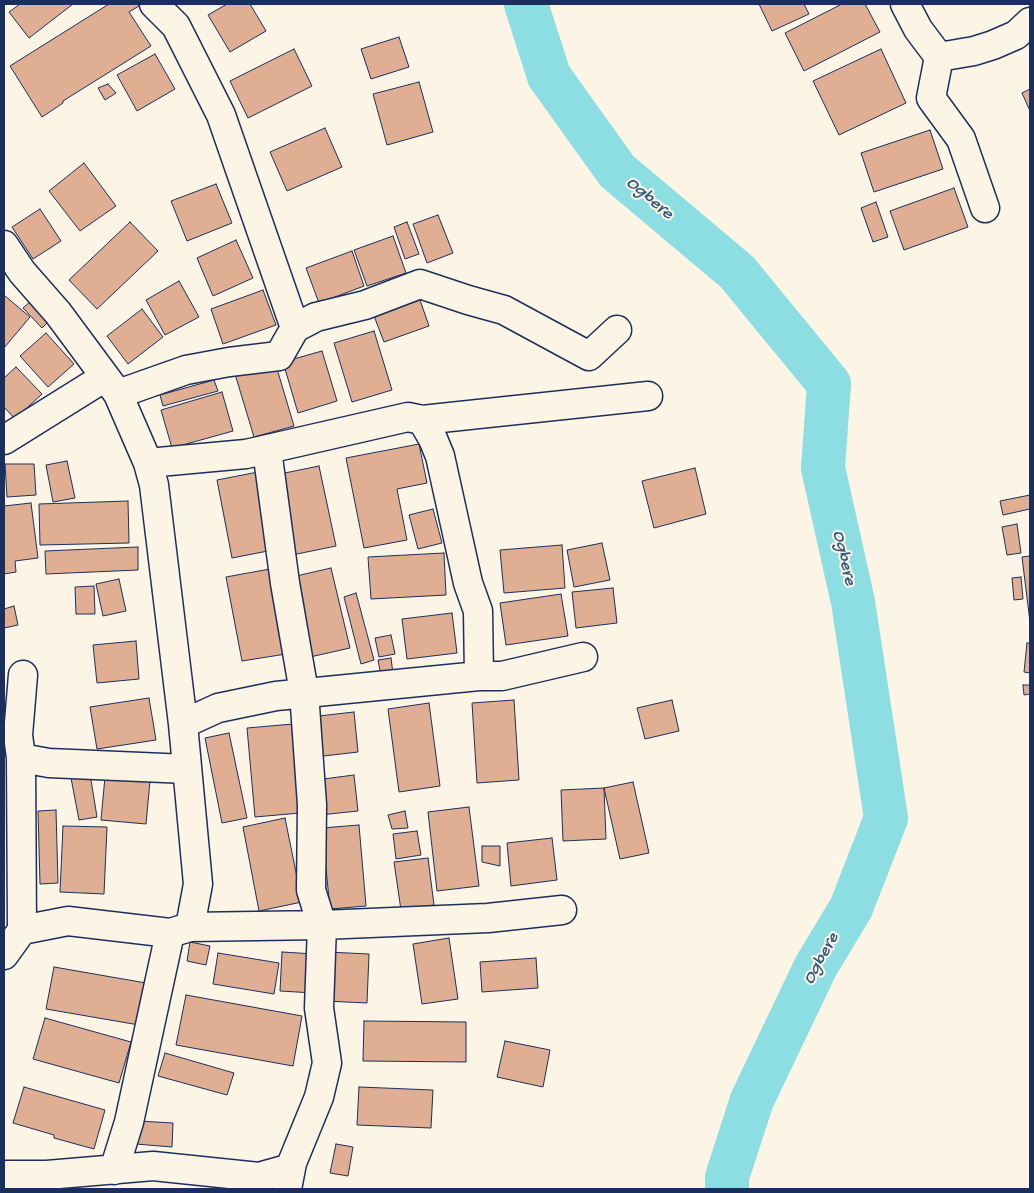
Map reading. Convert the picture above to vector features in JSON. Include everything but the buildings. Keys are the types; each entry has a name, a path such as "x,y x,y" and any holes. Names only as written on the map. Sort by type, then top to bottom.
{"street":[{"path":"154,4 176,26 221,115 295,328"},
{"path":"905,4 918,29 940,57"},
{"path":"940,57 993,45 1016,35 1030,22"},
{"path":"940,57 931,98 960,139 985,208"},
{"path":"4,245 22,272 58,313 112,386 148,463 154,485 183,724 198,884 180,930 130,1122 114,1170"},
{"path":"4,440 112,386 229,362 279,356 295,328 316,317 365,305 420,284 504,310 588,356 617,330"},
{"path":"148,463 246,454 408,417 422,420 648,396"},
{"path":"422,420 440,456 468,583 478,611 479,676"},
{"path":"4,1175 47,1175 153,1166 278,1181 319,1097 327,1064 319,1008 322,926 311,890 312,805 304,692 285,583 267,450"},
{"path":"183,724 218,708 276,696 479,676 502,676 583,657"},
{"path":"4,955 22,930 14,740 23,674"},
{"path":"14,740 49,763 187,769"},
{"path":"22,930 68,921 180,930 322,926 488,918 562,910"}],"waterway":[{"name":"Ogbere","path":"526,4 549,76 617,171 737,272 829,384 823,468 853,602 886,818 851,908 816,966 752,1100 727,1177 727,1189"}]}
